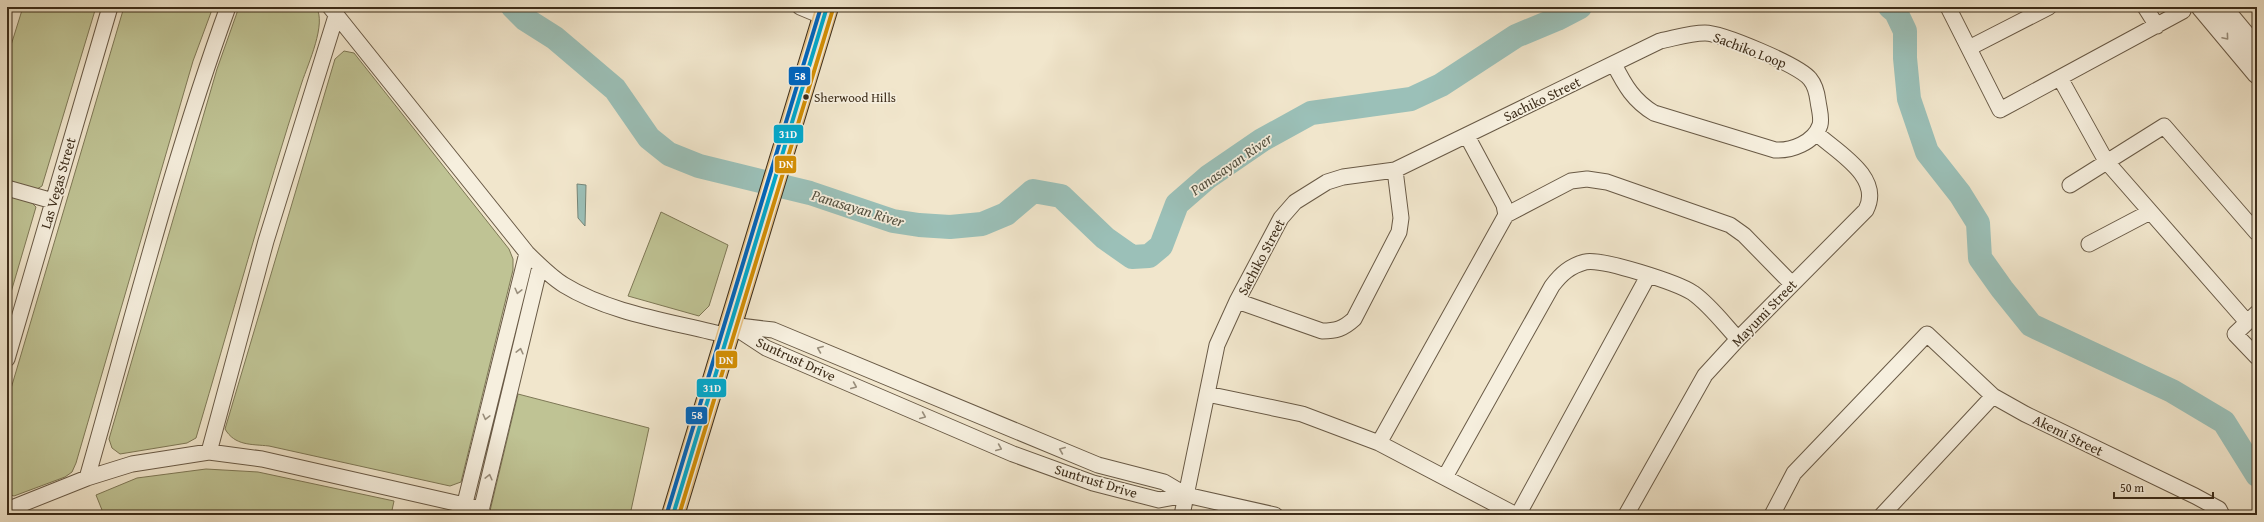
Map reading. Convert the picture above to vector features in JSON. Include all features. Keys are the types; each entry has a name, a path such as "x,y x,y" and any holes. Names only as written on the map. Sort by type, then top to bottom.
{"main road":[{"path":"673,515 752,257 822,10"}],"street":[{"name":"Las Vegas Street","path":"7,359 110,7"},
{"path":"87,478 165,203 208,62 228,7"},
{"path":"800,7 822,10"},
{"path":"1948,7 2000,110 2157,26 2192,9 2257,74"},
{"path":"1969,48 2048,7"},
{"path":"2145,7 2157,26"},
{"path":"2222,7 2257,48"},
{"path":"209,452 266,241 333,12"},
{"path":"333,12 527,254 563,285 612,307 730,330"},
{"name":"Sachiko Loop","path":"1614,64 1660,41 1686,35 1707,33 1770,54 1802,71 1811,79 1817,92 1820,114 1820,125 1816,133"},
{"path":"1614,64 1626,89 1640,104 1654,114 1775,150 1786,150 1796,147 1816,133"},
{"name":"Sachiko Street","path":"1182,515 1217,345 1237,301 1281,218 1296,202 1327,182 1343,177 1396,170 1614,64"},
{"path":"2060,78 2106,161 2150,212 2252,318 2235,334 2257,357"},
{"path":"2070,185 2164,126 2257,233"},
{"name":"Mayumi Street","path":"1626,515 1705,375 1738,339 1866,210 1871,201 1871,191 1866,179 1816,133"},
{"path":"1467,136 1504,205 1506,215"},
{"path":"1237,301 1322,331 1336,331 1345,327 1354,319 1399,232 1401,218 1396,170"},
{"path":"1379,443 1506,215 1571,181 1587,179 1607,182 1730,225 1744,235 1792,284"},
{"path":"7,188 53,201"},
{"path":"2090,244 2150,212"},
{"path":"463,510 527,254"},
{"path":"1445,478 1552,286 1560,275 1569,268 1587,261 1606,262 1679,286 1692,293 1707,305 1738,339"},
{"path":"7,510 87,478 132,464 209,452 262,458 463,510 481,512 540,266"},
{"path":"1207,394 1302,414 1379,443 1517,515 1648,276"},
{"name":"Suntrust Drive","path":"730,330 766,348 1013,454 1093,483 1159,500 1186,494"},
{"name":"Suntrust Drive","path":"730,330 773,330 1098,465 1164,482 1186,494 1275,515"},
{"name":"Akemi Street","path":"1772,515 1794,473 1927,334 1993,396 2025,414 2195,496 2219,510 2222,515"},
{"path":"1882,515 1993,396"}],"green space":[{"path":"23,7 96,7 42,186 37,189 7,180 7,58"},
{"path":"124,7 213,7 193,61 76,463 72,472 65,477 14,496 7,494 7,402"},
{"path":"239,7 316,7 319,14 318,33 274,170 196,438 187,443 120,454 112,448 109,439 217,69"},
{"path":"344,51 354,53 509,249 513,259 513,270 461,482 450,486 269,446 244,443 234,439 225,429 335,59"},
{"path":"7,195 32,203 36,207 7,306"},
{"path":"661,212 728,245 709,306 699,316 628,296"},
{"path":"518,394 649,428 630,515 489,515"},
{"path":"206,469 258,472 394,501 391,515 104,515 96,495 137,478"}],"water":[{"path":"577,184 586,185 585,226 578,218"}],"waterway":[{"name":"Panasayan River","path":"513,7 525,19 555,38 615,89 649,138 669,154 699,166 810,193 893,221 919,225 950,227 982,224 1006,214 1033,191 1061,196 1105,238 1132,257 1149,256 1161,246 1177,204 1208,177 1262,140 1311,113 1411,99 1441,85 1516,36 1557,19 1580,7"},
{"path":"1890,7 1896,12 1905,31 1905,58 1909,99 1927,152 1960,194 1978,223 1980,258 2002,289 2031,325 2172,391 2224,422 2257,475"}],"transit line":[{"name":"58","path":"667,513 821,7"},
{"name":"31D","path":"673,515 827,7"},
{"name":"DN","path":"679,515 833,9"}],"place":[{"name":"Sherwood Hills","path":"806,97"}]}
